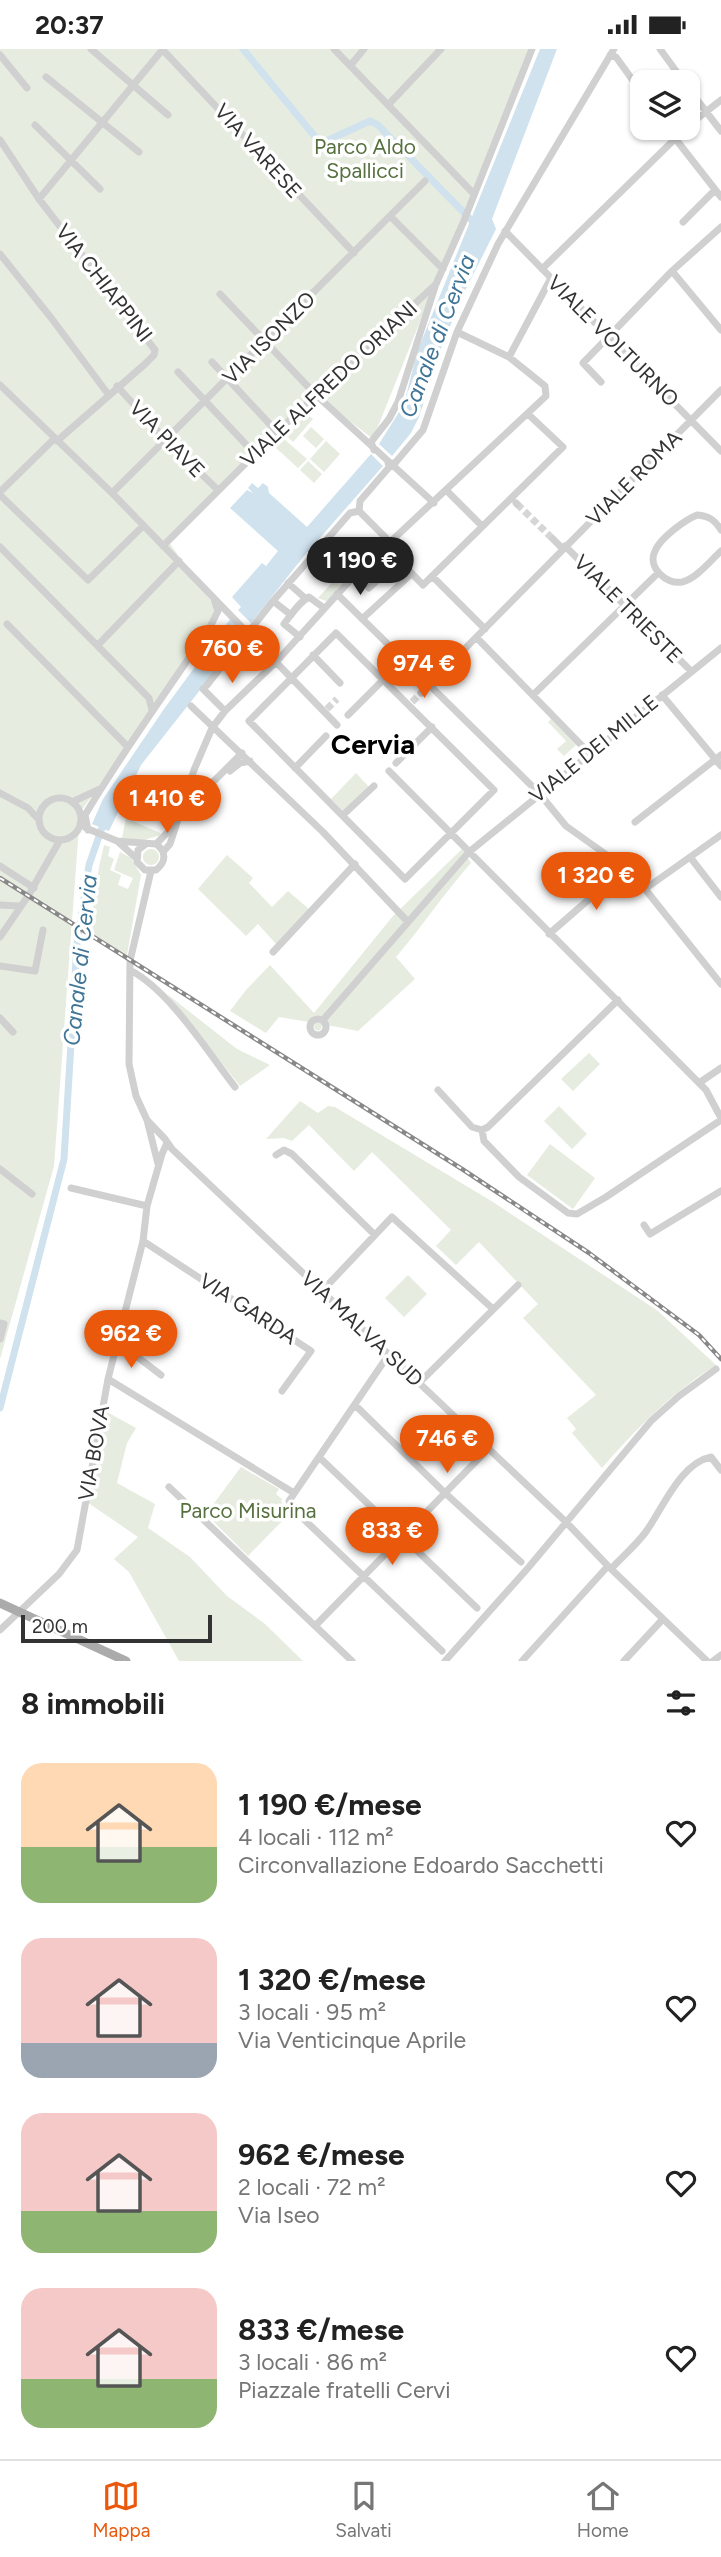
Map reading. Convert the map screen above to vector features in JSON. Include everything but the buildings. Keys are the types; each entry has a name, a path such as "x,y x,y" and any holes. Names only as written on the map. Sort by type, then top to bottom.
{"main road":[{"path":"0,1603 126,1661"}],"street":[{"path":"91,49 168,115"},
{"path":"39,199 163,49"},
{"name":"VIA VARESE","path":"163,49 354,253"},
{"path":"334,49 474,194"},
{"path":"350,66 364,49"},
{"path":"388,105 442,49"},
{"path":"660,49 675,70"},
{"name":"VIALE ALFREDO ORIANI","path":"163,546 277,432 436,283 463,223 530,51"},
{"path":"528,414 563,447 423,585 398,561 359,511 360,501 390,464 397,460 423,430 457,332 506,228 612,52 630,76"},
{"path":"0,69 3,58"},
{"path":"3,58 27,88"},
{"path":"46,77 139,152"},
{"path":"700,116 721,100"},
{"path":"700,105 721,131"},
{"path":"36,124 100,189"},
{"name":"VIA CHIAPPINI","path":"0,140 39,199 155,350 145,364 55,440 0,494"},
{"path":"542,269 672,140"},
{"path":"676,140 721,197"},
{"name":"VIA ISONZO","path":"112,493 425,181"},
{"path":"683,222 715,190"},
{"path":"390,216 443,269"},
{"path":"601,382 583,363 672,271 721,227"},
{"name":"VIALE VOLTURNO","path":"506,228 607,337 721,451"},
{"path":"0,254 108,394"},
{"path":"672,271 721,330"},
{"path":"509,357 551,278"},
{"path":"374,450 371,442 398,402 436,283"},
{"path":"220,294 316,395 434,503"},
{"path":"166,1147 159,1152 152,1144 147,1120 136,1096 129,1064 130,970 146,883 151,871 162,864 163,852 170,844 194,770 212,728 225,711 300,637 337,594 546,396 545,386 509,357 457,332"},
{"path":"212,362 277,432"},
{"path":"178,372 255,454"},
{"path":"0,385 112,493 326,710 337,725"},
{"name":"VIA PIAVE","path":"117,386 165,439 218,490"},
{"name":"VIALE ROMA","path":"421,693 721,390"},
{"path":"363,440 373,439"},
{"path":"447,491 482,526"},
{"path":"0,494 88,580 143,526"},
{"path":"225,711 205,687 288,583 350,513 359,511"},
{"path":"721,530 719,520 697,515 674,530 655,551 654,561 658,573 668,580 681,583 691,578 721,551"},
{"name":"VIALE TRIESTE","path":"553,539 691,671"},
{"path":"0,547 149,698 152,711"},
{"path":"98,645 178,561"},
{"path":"369,588 398,561"},
{"path":"533,695 658,573"},
{"path":"362,619 409,576"},
{"path":"432,576 485,629"},
{"path":"288,583 305,598 309,597 324,608"},
{"path":"337,594 539,793 566,826 625,868 721,983"},
{"path":"88,830 85,815 98,791 211,625 218,611 212,595"},
{"path":"300,637 285,624 305,598"},
{"path":"273,601 291,615"},
{"path":"7,624 127,746"},
{"path":"336,633 410,703 494,790 405,879 249,721 313,655 336,633"},
{"path":"477,638 589,753"},
{"name":"VIALE DEI MILLE","path":"323,1020 468,852 721,647"},
{"path":"313,655 341,683"},
{"path":"348,715 384,679"},
{"path":"149,698 164,695"},
{"path":"662,695 718,757 721,766"},
{"path":"191,706 212,728 219,730 355,864 408,922"},
{"path":"396,763 432,727"},
{"path":"295,768 326,736"},
{"path":"187,788 209,786 242,753"},
{"path":"635,822 718,757"},
{"path":"217,779 240,763 250,761"},
{"path":"194,770 201,785"},
{"path":"388,771 706,1090 721,1119 578,1213 568,1213 519,1177 484,1141 482,1130"},
{"path":"343,815 374,786"},
{"path":"72,802 98,791"},
{"path":"77,831 82,807 98,791"},
{"path":"0,793 28,809 38,819 48,837 60,840 77,831 88,830 117,841 156,844 176,822"},
{"path":"28,809 43,806 54,799 66,799 72,802 88,830"},
{"path":"38,819 43,806"},
{"path":"645,889 721,835"},
{"path":"48,837 49,859"},
{"path":"1,935 43,873 60,840"},
{"path":"117,841 136,858 146,883"},
{"path":"136,858 138,850 146,844"},
{"path":"156,844 163,852"},
{"path":"690,857 721,897"},
{"path":"273,952 355,864"},
{"path":"0,866 33,888"},
{"path":"141,867 151,871"},
{"path":"549,934 625,868"},
{"path":"1,935 33,888"},
{"path":"0,905 19,906"},
{"path":"0,966 35,971 43,930"},
{"path":"130,970 151,984 166,999 235,1087"},
{"path":"438,1090 472,1127 482,1130 488,1127 618,1000"},
{"path":"0,1018 13,1032"},
{"path":"699,1083 721,1068"},
{"path":"147,1120 161,1136 152,1144"},
{"name":"VIA MALVA SUD","path":"161,1136 166,1147 489,1448 706,1661"},
{"name":"VIA BOVA","path":"152,1144 158,1167"},
{"name":"VIA BOVA","path":"0,1630 59,1574 76,1550 108,1379 143,1241 148,1206 166,1147"},
{"path":"276,1155 284,1150 292,1154 375,1235"},
{"path":"0,1169 32,1194"},
{"path":"71,1188 148,1206"},
{"path":"645,1225 650,1234 721,1191"},
{"path":"322,1291 392,1217 493,1309"},
{"name":"VIA GARDA","path":"143,1241 311,1350 282,1391"},
{"path":"419,1383 518,1285"},
{"path":"0,1323 4,1324 0,1339"},
{"path":"118,1342 161,1375"},
{"path":"389,1354 289,1501 291,1507 442,1651"},
{"path":"445,1661 651,1421 678,1396 716,1369"},
{"path":"108,1379 294,1493"},
{"path":"355,1405 521,1562"},
{"path":"315,1626 489,1448"},
{"path":"319,1457 478,1608"},
{"path":"522,1661 646,1532 662,1503 692,1466 701,1459 711,1457 721,1470"},
{"path":"169,1487 352,1661"},
{"path":"624,1661 663,1619"},
{"path":"713,1661 721,1655"}],"green space":[{"name":"Parco Aldo Spallicci","path":"0,49 529,49 373,439 316,395 168,541 218,611 80,813 54,1166 0,1359"},
{"path":"307,414 313,419 293,442 287,436"},
{"path":"311,427 324,439 316,448 303,436"},
{"path":"284,439 307,459 298,468 276,448"},
{"path":"326,441 340,454 324,472 310,459"},
{"path":"308,461 322,474 314,483 300,470"},
{"path":"352,561 358,566 329,599 326,601 318,598"},
{"path":"551,719 576,745 564,756 557,749 566,741 548,722"},
{"path":"356,773 369,787 344,812 331,799"},
{"path":"126,818 161,835 144,840 122,838"},
{"path":"104,845 110,847 108,856 114,859 110,870 121,875 118,885 128,889 133,878 114,870 120,852 131,858 141,875 127,955 90,932"},
{"path":"151,849 157,851 157,863 151,865 145,863 143,857 145,851"},
{"path":"462,849 471,863 396,957 415,979 358,1031 322,1024 318,1031 314,1028 315,1023 279,1017 266,1033 230,1011 270,965 314,1013 393,916"},
{"path":"227,855 253,878 249,883 272,907 288,891 310,910 277,945 258,924 246,936 198,889"},
{"path":"167,994 237,1049 270,1065 240,1086"},
{"path":"589,1053 600,1064 573,1091 561,1079"},
{"path":"300,1101 318,1113 328,1106 335,1107 493,1202 658,1311 716,1365 684,1387 655,1412 602,1468 572,1433 576,1429 567,1418 596,1395 523,1318 538,1304 479,1242 456,1265 436,1246 451,1230 372,1152 354,1171 309,1125 292,1141 284,1138 266,1139"},
{"path":"559,1106 587,1134 572,1149 544,1121"},
{"path":"550,1144 595,1178 573,1209 527,1175"},
{"path":"408,1275 427,1294 404,1317 385,1298"},
{"path":"107,1412 136,1428 127,1443 117,1483 155,1504 148,1528 190,1557 227,1596 265,1624 303,1661 179,1661 129,1572 114,1559 138,1537 87,1502"},
{"name":"Parco Misurina","path":"241,1467 279,1489 276,1494 282,1499 289,1514 248,1556 206,1514"}],"water":[{"path":"540,49 557,49 492,219 496,229 462,297 440,351 419,417 411,433 392,456 379,444 404,404 417,352"},
{"path":"371,454 383,466 304,556 251,623 238,610 241,607 232,597 262,563 266,566 278,551 230,508 247,490 253,493 248,488 252,483 258,488 263,483 268,487 269,493 307,527"},
{"path":"231,618 245,633 141,765 109,831 92,824 103,799 164,709"}],"waterway":[{"path":"243,49 316,138 324,142 370,121 378,125 477,226"},
{"name":"Canale di Cervia","path":"0,1408 64,1159 77,944 89,865 105,819"}],"tunnel":[{"path":"517,504 553,539"},
{"path":"412,702 421,693"},
{"path":"327,709 337,699"}],"railway":[{"path":"0,878 462,1169 589,1253 699,1335 721,1359"}],"district":[{"name":"Cervia","path":"373,744"}]}
